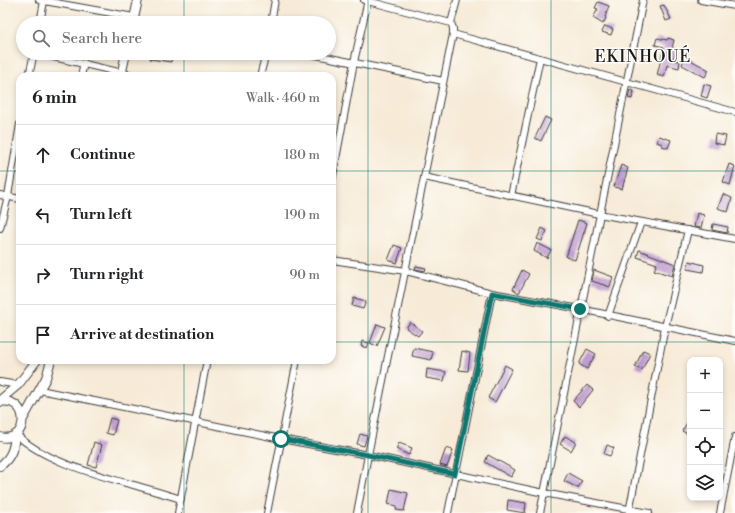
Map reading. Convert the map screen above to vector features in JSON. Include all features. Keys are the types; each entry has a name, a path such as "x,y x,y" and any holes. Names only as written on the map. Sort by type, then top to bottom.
{"main road":[{"path":"134,16 138,0"},
{"path":"123,72 125,60"},
{"path":"0,401 18,385 34,364"},
{"path":"0,466 11,454 16,435 21,427 23,419 46,378 50,364"},
{"path":"0,401 11,402 17,406 23,419"},
{"path":"0,437 10,438 16,435"}],"street":[{"path":"41,16 42,0 115,16"},
{"path":"272,16 275,0"},
{"path":"336,150 366,0 451,23"},
{"path":"357,513 453,34 451,23 457,0"},
{"path":"540,513 643,0"},
{"path":"701,0 735,6"},
{"path":"453,34 735,112"},
{"path":"511,196 540,58"},
{"path":"336,59 443,81"},
{"path":"30,72 33,60"},
{"path":"69,60 112,72"},
{"path":"261,72 264,60"},
{"path":"82,72 84,63"},
{"path":"0,228 16,154"},
{"path":"424,177 599,214 735,239"},
{"path":"0,195 16,198"},
{"path":"608,316 641,222"},
{"path":"629,511 665,328 688,230"},
{"path":"336,261 406,271 492,293 580,309 735,342"},
{"path":"448,513 492,293"},
{"path":"178,513 206,364"},
{"path":"267,513 296,364"},
{"path":"0,382 18,385"},
{"path":"40,390 281,439 368,455 629,511 649,513"},
{"path":"16,435 31,447 62,462 93,473 181,499"},
{"path":"720,513 733,461 735,437"}],"building":[{"path":"598,2 609,6 603,24 593,18 598,9 595,8"},
{"path":"664,5 671,19 666,21 660,6"},
{"path":"605,26 613,29 611,35 602,32"},
{"path":"657,38 667,40 668,38 674,40 672,48 676,49 673,60 680,61 679,68 667,65 664,77 657,75 664,47 655,45"},
{"path":"685,57 709,70 705,77 682,65"},
{"path":"157,60 171,60 171,62"},
{"path":"704,84 711,86 707,98 701,96"},
{"path":"630,90 634,91 632,99 628,98"},
{"path":"545,117 551,120 541,141 535,138"},
{"path":"715,134 726,136 724,145 714,143"},
{"path":"659,136 671,140 668,148 657,142"},
{"path":"729,164 735,166 730,185 723,182"},
{"path":"621,165 628,168 622,189 614,187"},
{"path":"723,194 732,198 728,212 718,208"},
{"path":"697,213 704,215 701,228 694,227"},
{"path":"578,220 587,223 575,260 566,257"},
{"path":"713,224 728,227 727,233 712,230"},
{"path":"542,228 547,231 542,241 537,239"},
{"path":"537,243 551,250 547,258 534,251"},
{"path":"394,245 402,248 397,263 388,260"},
{"path":"639,250 675,264 672,276 654,270 657,264 637,257"},
{"path":"689,261 704,265 703,272 687,269"},
{"path":"416,266 426,268 425,271 415,269"},
{"path":"522,270 529,274 519,293 513,289"},
{"path":"594,270 613,277 610,287 592,281"},
{"path":"354,298 366,301 363,309 352,306"},
{"path":"410,322 422,331 418,336 406,328"},
{"path":"377,324 385,327 377,346 370,343"},
{"path":"362,341 369,343 367,348 361,346"},
{"path":"414,348 433,352 431,360 412,356"},
{"path":"587,349 596,354 587,369 579,364"},
{"path":"643,350 650,353 642,370 635,367"},
{"path":"462,351 470,353 468,371 459,370"},
{"path":"505,365 512,369 495,402 488,398"},
{"path":"427,369 446,372 444,381 426,378"},
{"path":"587,385 593,390 579,407 573,401"},
{"path":"110,418 117,420 113,435 106,433"},
{"path":"687,423 687,434 682,431"},
{"path":"360,434 367,436 364,446 357,444"},
{"path":"565,436 576,442 571,451 560,444"},
{"path":"94,442 102,445 96,467 88,465"},
{"path":"399,443 412,448 409,455 396,449"},
{"path":"607,445 614,448 610,456 604,454"},
{"path":"446,448 453,450 447,467 440,465"},
{"path":"488,455 515,470 511,477 485,462"},
{"path":"568,473 582,481 578,488 564,481"},
{"path":"391,489 408,493 404,511 396,510 397,506 388,504"},
{"path":"508,500 526,503 525,513 507,510"}],"district":[{"name":"EKINHOUÉ","path":"643,57"}],"route":[{"path":"281,439 368,455 455,474 492,293 580,309"}]}
